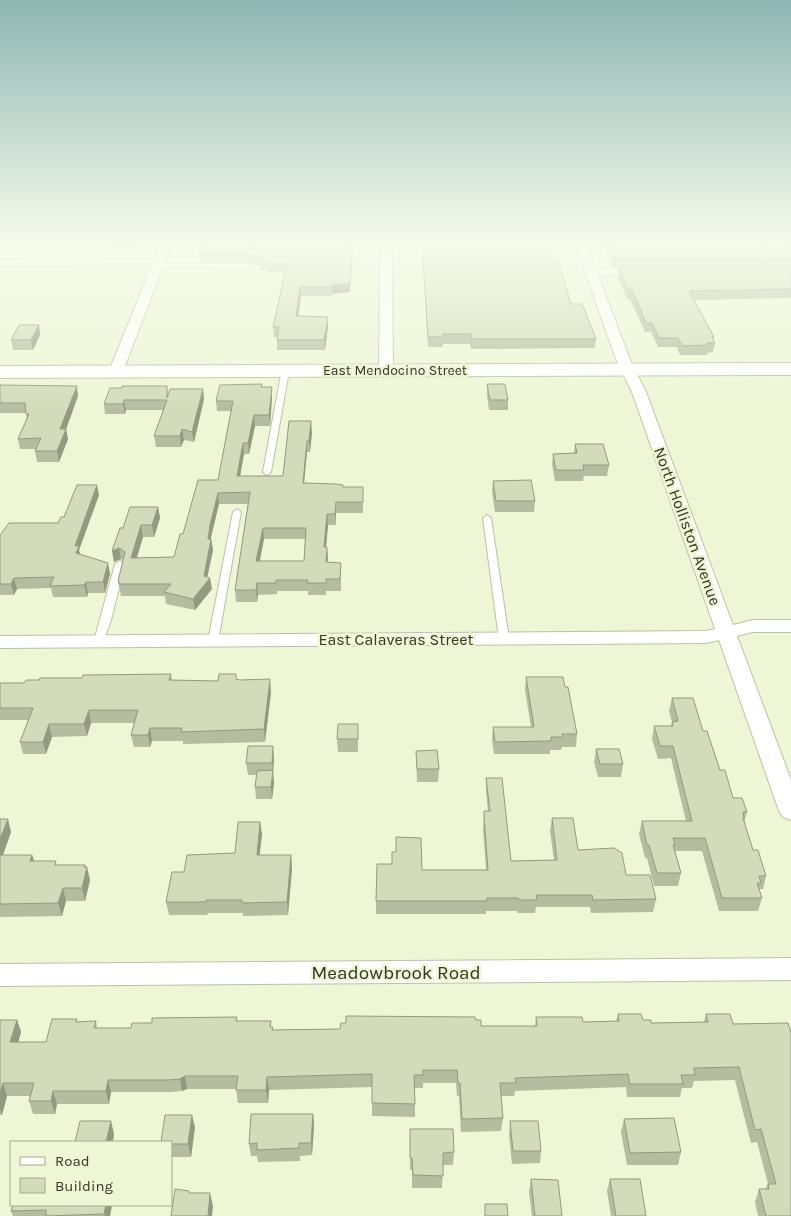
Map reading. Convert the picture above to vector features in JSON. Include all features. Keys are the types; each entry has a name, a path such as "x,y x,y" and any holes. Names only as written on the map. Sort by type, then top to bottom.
{"street":[{"path":"116,371 144,300"},
{"path":"386,300 386,370"},
{"name":"North Holliston Avenue","path":"602,300 639,392 791,810"},
{"name":"East Mendocino Street","path":"0,372 791,369"},
{"name":"East Calaveras Street","path":"0,642 706,637 753,626 791,626"},
{"name":"Meadowbrook Road","path":"0,975 791,969"}],"lane":[{"path":"267,472 285,371"},
{"path":"213,641 237,512"},
{"path":"487,518 504,639"},
{"path":"99,641 120,564"}],"building":[{"path":"279,300 298,300 296,316 328,317 324,340 277,340 279,327 273,327"},
{"path":"426,300 570,300 571,304 582,304 596,339 472,339 471,334 443,334 443,337 428,337"},
{"path":"636,300 694,300 714,337 712,337 715,343 682,346 678,338 659,338 652,323 646,323"},
{"path":"19,325 39,325 31,340 11,340"},
{"path":"262,384 261,387 272,387 269,415 254,415 248,443 243,443 237,476 283,476 289,421 311,421 303,483 363,487 363,502 336,502 335,514 327,514 324,547 327,547 326,562 341,563 340,579 326,579 326,583 307,583 308,580 276,580 276,583 257,583 256,590 235,590 250,492 218,493 210,525 208,539 211,539 204,576 210,578 193,599 164,592 171,584 119,584 118,581 125,552 119,548 112,551 130,507 158,507 152,525 141,525 131,558 174,557 180,534 183,534 198,480 218,480 233,401 216,401 220,385","holes":["263,528 306,528 304,561 256,561"]},
{"path":"487,384 505,384 508,400 490,400"},
{"path":"0,385 77,386 60,429 66,429 57,451 35,451 41,438 18,439 29,414 26,414 25,403 0,403"},
{"path":"122,386 167,386 167,398 170,389 203,389 192,432 182,429 180,436 154,436 167,400 124,400 123,404 104,404 110,388 122,388"},
{"path":"575,444 603,444 609,465 583,465 584,470 556,470 553,454 577,453"},
{"path":"531,480 535,501 496,501 493,481"},
{"path":"77,485 97,485 75,546 79,546 76,553 108,563 103,582 86,582 84,585 50,586 54,577 14,578 11,584 0,584 0,535 9,523 58,523 61,517 64,517"},
{"path":"171,674 169,680 218,681 219,674 236,674 236,679 240,680 270,679 264,729 181,732 182,728 150,728 148,735 131,735 138,710 89,710 84,724 49,724 43,742 20,742 33,708 0,708 0,683 24,683 26,680 39,680 40,678 82,678 83,675"},
{"path":"526,677 563,677 565,687 568,687 577,734 562,734 563,737 551,737 551,741 495,742 493,727 534,727"},
{"path":"672,698 693,698 703,731 707,731 720,770 725,770 733,798 742,798 747,812 743,812 743,818 753,850 758,850 766,876 759,876 761,883 757,883 762,898 722,898 705,838 673,838 675,845 673,845 681,873 657,873 649,845 647,845 642,821 692,821 673,746 660,746 654,726 673,726 672,722 678,721"},
{"path":"338,724 358,724 358,739 337,739"},
{"path":"248,746 273,746 272,763 246,763"},
{"path":"596,749 619,749 623,764 600,764"},
{"path":"437,750 439,769 417,769 416,751"},
{"path":"273,770 271,787 255,787 257,771"},
{"path":"486,778 502,778 511,861 557,860 552,818 573,818 578,850 614,848 622,853 626,875 650,875 656,899 593,900 592,895 536,895 537,900 487,898 487,901 376,901 377,864 392,864 392,852 396,852 396,837 421,838 422,870 488,870 484,811 490,811"},
{"path":"0,819 8,819 0,839"},
{"path":"238,822 260,822 257,855 291,855 287,902 242,903 242,900 206,900 206,902 166,902 172,872 184,872 187,855 235,853"},
{"path":"0,855 32,855 30,861 56,861 55,865 85,865 84,867 87,867 82,888 63,888 58,903 0,904"},
{"path":"618,1014 641,1014 643,1020 651,1020 651,1023 708,1022 706,1014 730,1014 733,1024 788,1023 791,1033 791,1216 766,1216 759,1189 769,1189 768,1184 776,1184 761,1129 755,1130 739,1067 694,1068 695,1075 681,1075 683,1084 630,1084 628,1074 515,1078 516,1083 500,1083 503,1118 462,1119 460,1083 458,1083 457,1070 423,1070 423,1075 414,1075 415,1104 372,1103 372,1074 267,1077 266,1090 236,1090 238,1076 185,1076 180,1079 168,1080 108,1080 106,1091 53,1091 51,1101 29,1101 34,1083 3,1083 0,1093 0,1020 17,1020 10,1042 46,1042 52,1019 77,1019 76,1022 96,1021 94,1028 131,1028 132,1023 152,1023 152,1018 237,1017 236,1021 271,1021 270,1027 273,1027 272,1030 340,1029 341,1023 346,1023 346,1016 475,1017 476,1020 481,1020 481,1026 537,1026 536,1017 582,1017 583,1022 619,1021"},
{"path":"251,1114 313,1114 311,1143 299,1143 299,1148 257,1150 257,1143 249,1144"},
{"path":"165,1115 192,1115 188,1144 172,1144 172,1141 161,1141"},
{"path":"674,1118 681,1152 630,1153 624,1119"},
{"path":"80,1121 111,1121 106,1141 75,1141"},
{"path":"510,1121 538,1121 541,1151 513,1151"},
{"path":"410,1129 453,1129 454,1152 443,1153 443,1176 413,1175 412,1158 410,1158"},
{"path":"531,1179 558,1180 562,1216 535,1216"},
{"path":"610,1179 640,1179 646,1216 616,1216"},
{"path":"175,1189 189,1191 189,1193 210,1193 208,1216 171,1216"},
{"path":"485,1204 507,1204 508,1216 485,1216"},
{"path":"13,1206 106,1206 104,1214 46,1216 46,1210 11,1211"}]}
